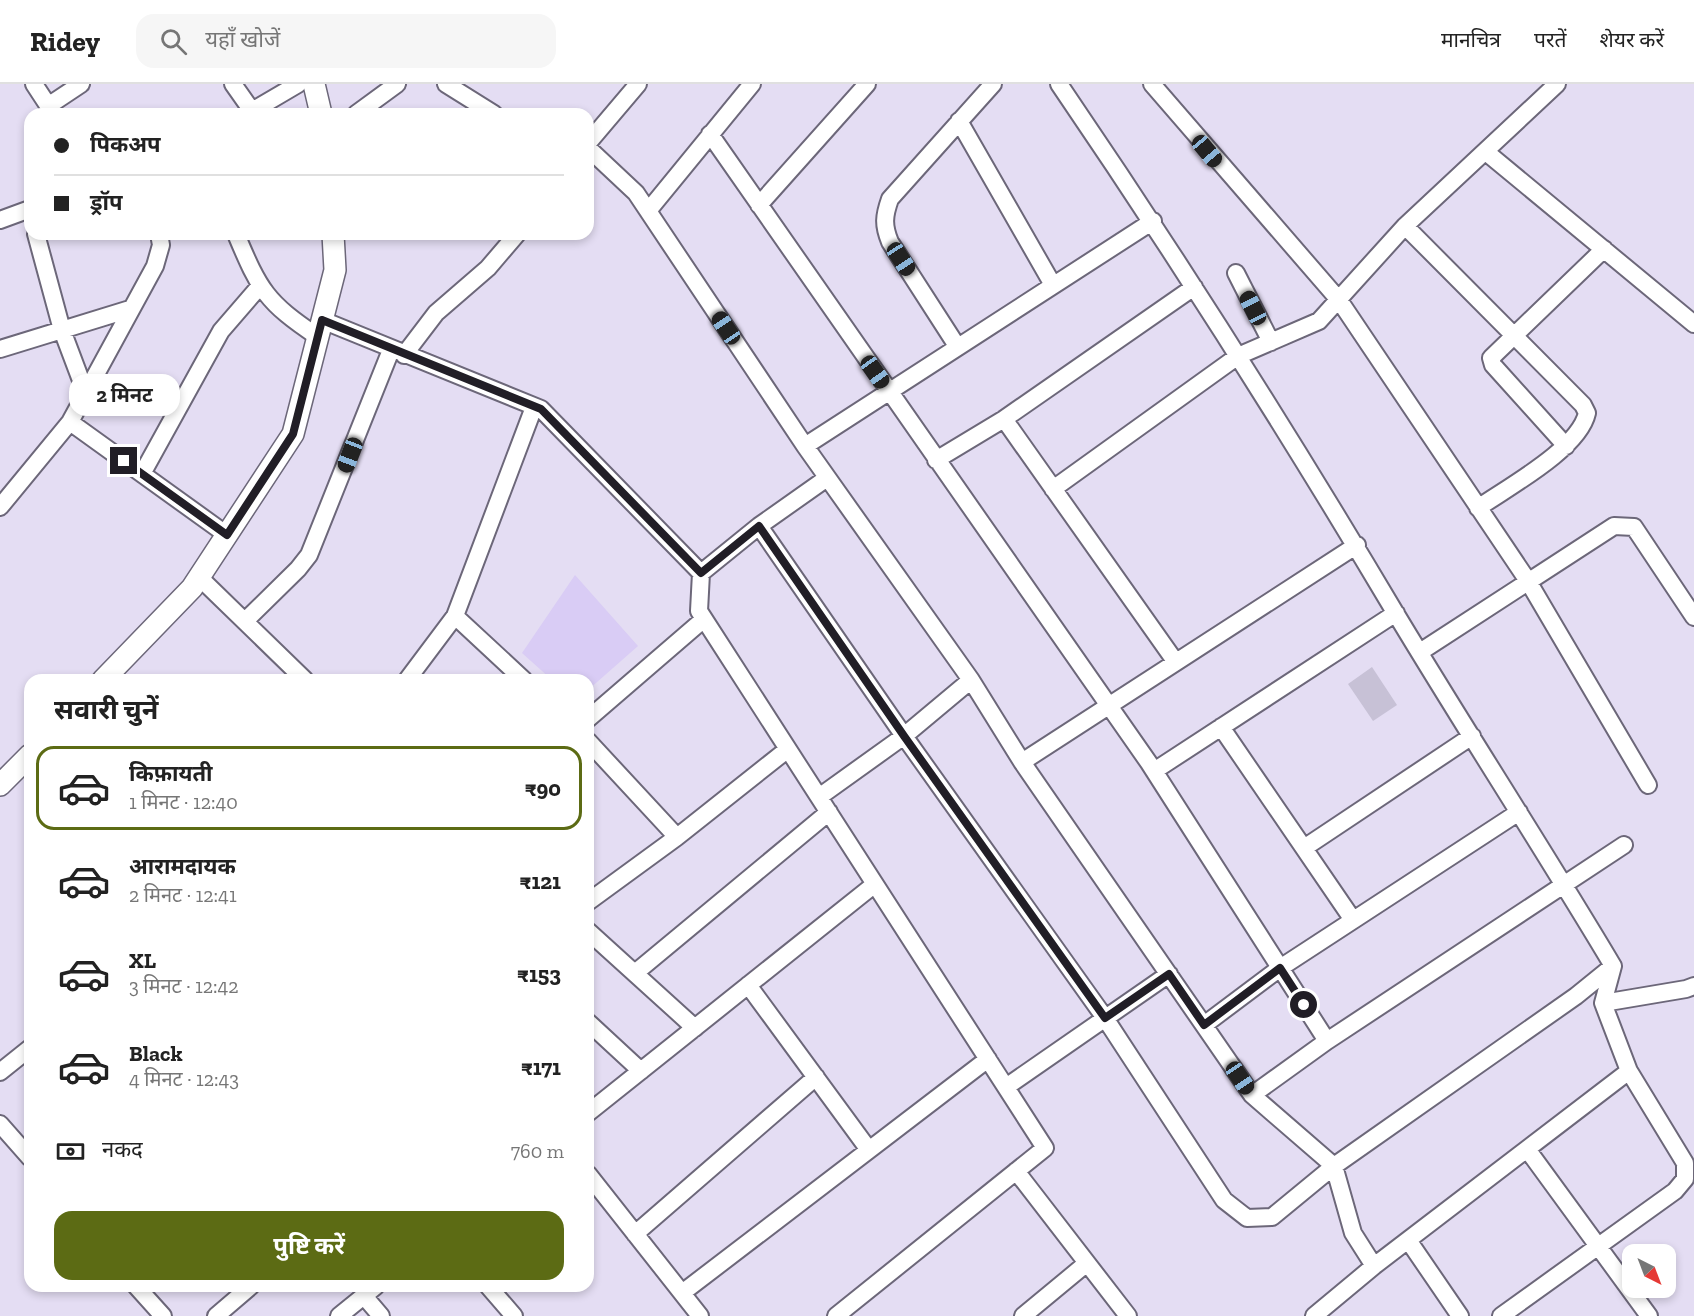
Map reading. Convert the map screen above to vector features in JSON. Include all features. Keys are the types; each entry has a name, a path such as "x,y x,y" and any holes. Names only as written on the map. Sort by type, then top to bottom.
{"main road":[{"path":"314,84 320,108"},
{"path":"109,674 192,588 293,434 335,270 333,240"},
{"path":"1,782 24,760"}],"street":[{"path":"34,84 50,108"},
{"path":"53,108 81,84"},
{"path":"233,84 247,108"},
{"path":"256,108 298,84"},
{"path":"364,108 397,84"},
{"path":"446,84 484,108"},
{"path":"594,138 638,84"},
{"path":"648,211 752,84"},
{"path":"759,205 867,84"},
{"path":"957,346 890,242 884,226 890,199 993,84"},
{"path":"1059,84 1153,221 1357,545 1396,613 1613,966 1603,1004 1629,1071 1685,1163 1687,1171 1685,1179 1675,1191 1501,1316"},
{"path":"1152,84 1253,204 1339,300 1528,581 1648,785"},
{"path":"1053,489 1238,356 1319,321 1405,226 1557,84"},
{"path":"959,121 1053,285"},
{"path":"710,134 1154,771 1327,1041"},
{"path":"594,151 636,193 804,446 971,680 1022,762 1252,1095 1334,1166 1353,1233 1374,1266"},
{"path":"1485,152 1694,324"},
{"path":"0,220 24,212"},
{"path":"804,446 1153,221"},
{"path":"1405,226 1515,335 1583,405 1587,413 1583,424 1566,446 1478,508"},
{"path":"38,240 62,330 85,391"},
{"path":"0,507 70,422 154,267 161,245 160,240"},
{"path":"239,240 259,286 283,314 398,353 541,409 701,573 699,612 1045,1148 836,1316"},
{"path":"244,621 298,569 309,555 398,353 436,313 488,268 512,240"},
{"path":"1566,446 1491,363 1493,355 1604,249"},
{"path":"1236,273 1271,342"},
{"path":"142,474 221,331 259,286"},
{"path":"936,460 1004,419 1194,287"},
{"path":"0,349 130,309"},
{"path":"412,674 455,616 534,407"},
{"path":"1004,419 1175,661"},
{"path":"70,422 227,535"},
{"path":"701,573 759,526 827,478"},
{"path":"759,526 904,736 1105,1018 1224,1200 1239,1214 1248,1218 1272,1216 1334,1166 1576,996 1613,966"},
{"path":"1420,652 1614,526 1634,527 1694,617"},
{"path":"1022,762 1357,545"},
{"path":"199,577 299,674"},
{"path":"1154,771 1396,613"},
{"path":"455,616 518,674"},
{"path":"594,714 704,619"},
{"path":"819,797 904,736 971,680"},
{"path":"1221,727 1353,920"},
{"path":"1304,848 1472,736"},
{"path":"594,747 677,837"},
{"path":"594,898 677,837 788,749"},
{"path":"634,974 829,812"},
{"path":"1204,1025 1280,968 1519,812"},
{"path":"1252,1095 1327,1041 1624,845"},
{"path":"594,1108 875,884"},
{"path":"594,937 695,1028"},
{"path":"1006,1087 1169,974"},
{"path":"748,985 869,1150"},
{"path":"1603,1004 1694,986"},
{"path":"594,1028 641,1071"},
{"path":"0,1072 24,1053"},
{"path":"682,1293 988,1059"},
{"path":"1314,1316 1374,1266 1629,1071"},
{"path":"635,1234 816,1077"},
{"path":"0,1124 24,1151"},
{"path":"1527,1149 1649,1316"},
{"path":"1016,1171 1128,1316"},
{"path":"594,1182 700,1316"},
{"path":"1408,1240 1461,1316"},
{"path":"1023,1316 1087,1263"},
{"path":"141,1292 163,1316"},
{"path":"216,1316 244,1292"},
{"path":"339,1316 369,1292"},
{"path":"370,1292 381,1316"},
{"path":"493,1292 514,1316"}],"shaded area":[{"path":"575,575 638,646 594,685 594,674 545,674 522,653"}],"building":[{"path":"1372,667 1397,705 1373,721 1348,684"}],"route":[{"path":"124,461 227,535 293,434 322,320 541,409 701,573 759,526 904,736 1105,1018 1169,974 1204,1025 1280,968 1304,1005"}]}
